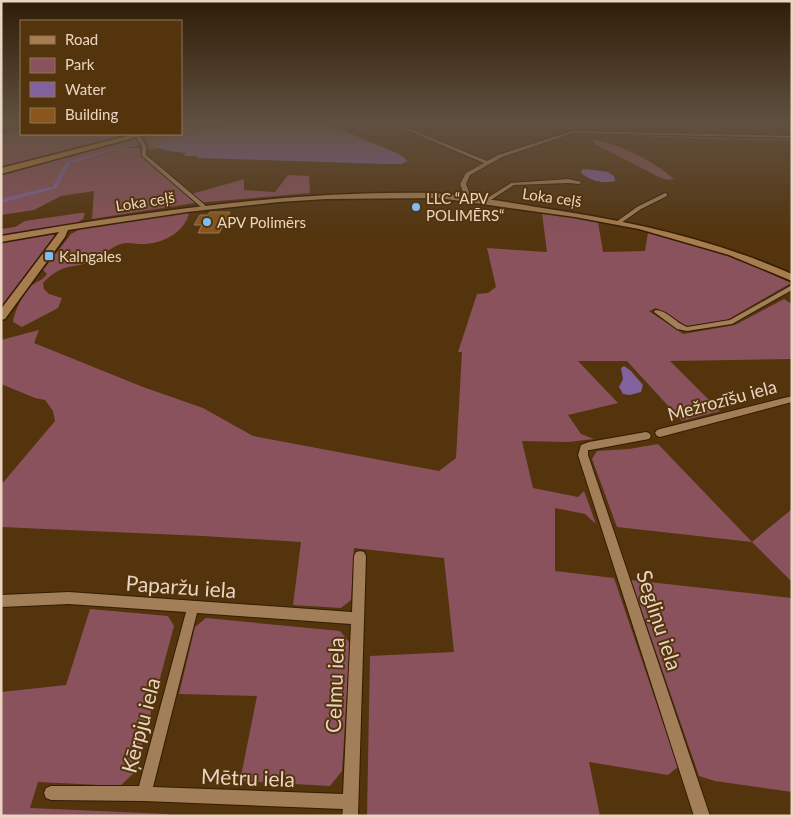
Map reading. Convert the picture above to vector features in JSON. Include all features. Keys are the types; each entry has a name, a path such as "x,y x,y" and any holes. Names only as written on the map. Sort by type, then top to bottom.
{"highway":[{"path":"1,171 43,160"}],"main road":[{"name":"Loka ceļš","path":"1,239 203,206 322,196 423,196 465,199 619,222 729,251 792,278"},
{"path":"1,317 62,235 64,228"}],"street":[{"path":"150,160 203,206"},
{"path":"483,160 488,162"},
{"path":"465,199 464,178 492,160"},
{"path":"484,202 513,184 579,182"},
{"path":"619,222 639,208 665,195"},
{"path":"658,312 680,327 687,329 732,322 792,287"},
{"name":"Mežrozīšu iela","path":"660,433 792,399"},
{"name":"Segliņu iela","path":"646,436 594,444 584,448 583,456 702,816"},
{"name":"Celmu iela","path":"350,809 360,556"},
{"name":"Paparžu iela","path":"1,601 69,598 358,618"},
{"name":"Ķērpju iela","path":"51,793 144,794 193,607"},
{"name":"Mētru iela","path":"144,794 350,809"}],"green space":[{"path":"1,160 31,160 1,168"},
{"path":"49,160 77,160 67,163 55,185 40,190 56,186 69,165 75,162 82,160 148,160 188,195 244,179 244,190 275,192 288,175 309,176 310,193 194,203 92,219 94,191 61,196 34,210 1,215 1,173"},
{"path":"626,160 646,160 674,179 667,180"},
{"path":"185,211 189,214 186,221 170,237 148,244 121,244 94,260 57,271 43,283 44,289 49,294 62,298 58,308 22,327 13,322 17,308 25,293 47,274 43,270 71,234 80,229"},
{"path":"85,213 83,219 73,225 1,237 1,229 15,227 25,221"},
{"path":"542,213 598,222 603,252 645,251 648,232 739,259 791,283 727,320 688,326 679,324 656,308 649,311 683,334 735,325 784,299 792,304 792,359 670,361 720,411 682,421 627,361 578,361 618,403 568,415 581,434 594,439 568,442 522,441 533,488 578,497 584,491 596,524 585,514 555,508 555,571 614,578 678,767 668,775 589,762 600,816 367,816 370,656 454,652 444,558 354,548 351,600 341,608 293,605 301,542 1,527 1,485 55,421 53,411 45,400 35,398 1,384 1,340 39,330 34,343 143,387 203,408 253,436 439,471 456,458 462,352 458,352 477,294 488,293 496,287 487,248 547,252"},
{"path":"52,233 57,237 1,312 1,241"},
{"path":"658,444 752,542 617,527 592,459 597,451 629,449"},
{"path":"792,509 792,582 752,542"},
{"path":"631,580 792,598 792,792 715,781 699,776"},
{"path":"90,609 168,616 174,626 135,772 120,786 38,782 30,808 168,814 168,816 1,816 1,692 66,685"},
{"path":"206,618 340,631 350,643 342,771 330,786 240,781 257,696 179,694 195,627"}],"water":[{"path":"265,160 408,161 401,164"},
{"path":"581,170 608,172 614,176 615,181 601,182 594,180 582,174"},
{"path":"624,366 643,385 641,392 630,395 623,394 619,387 623,379 621,368"}],"building":[{"name":"APV Polimērs","path":"210,212 230,212 219,233 198,233 202,225 194,225 200,215 208,215"}],"waterway":[{"path":"1,201 55,187 68,163 78,160"}],"place":[{"name":"LLC “APV POLIMĒRS“","path":"416,207"},
{"name":"APV Polimērs","path":"207,222"},
{"name":"Kalngales","path":"49,256"}]}
